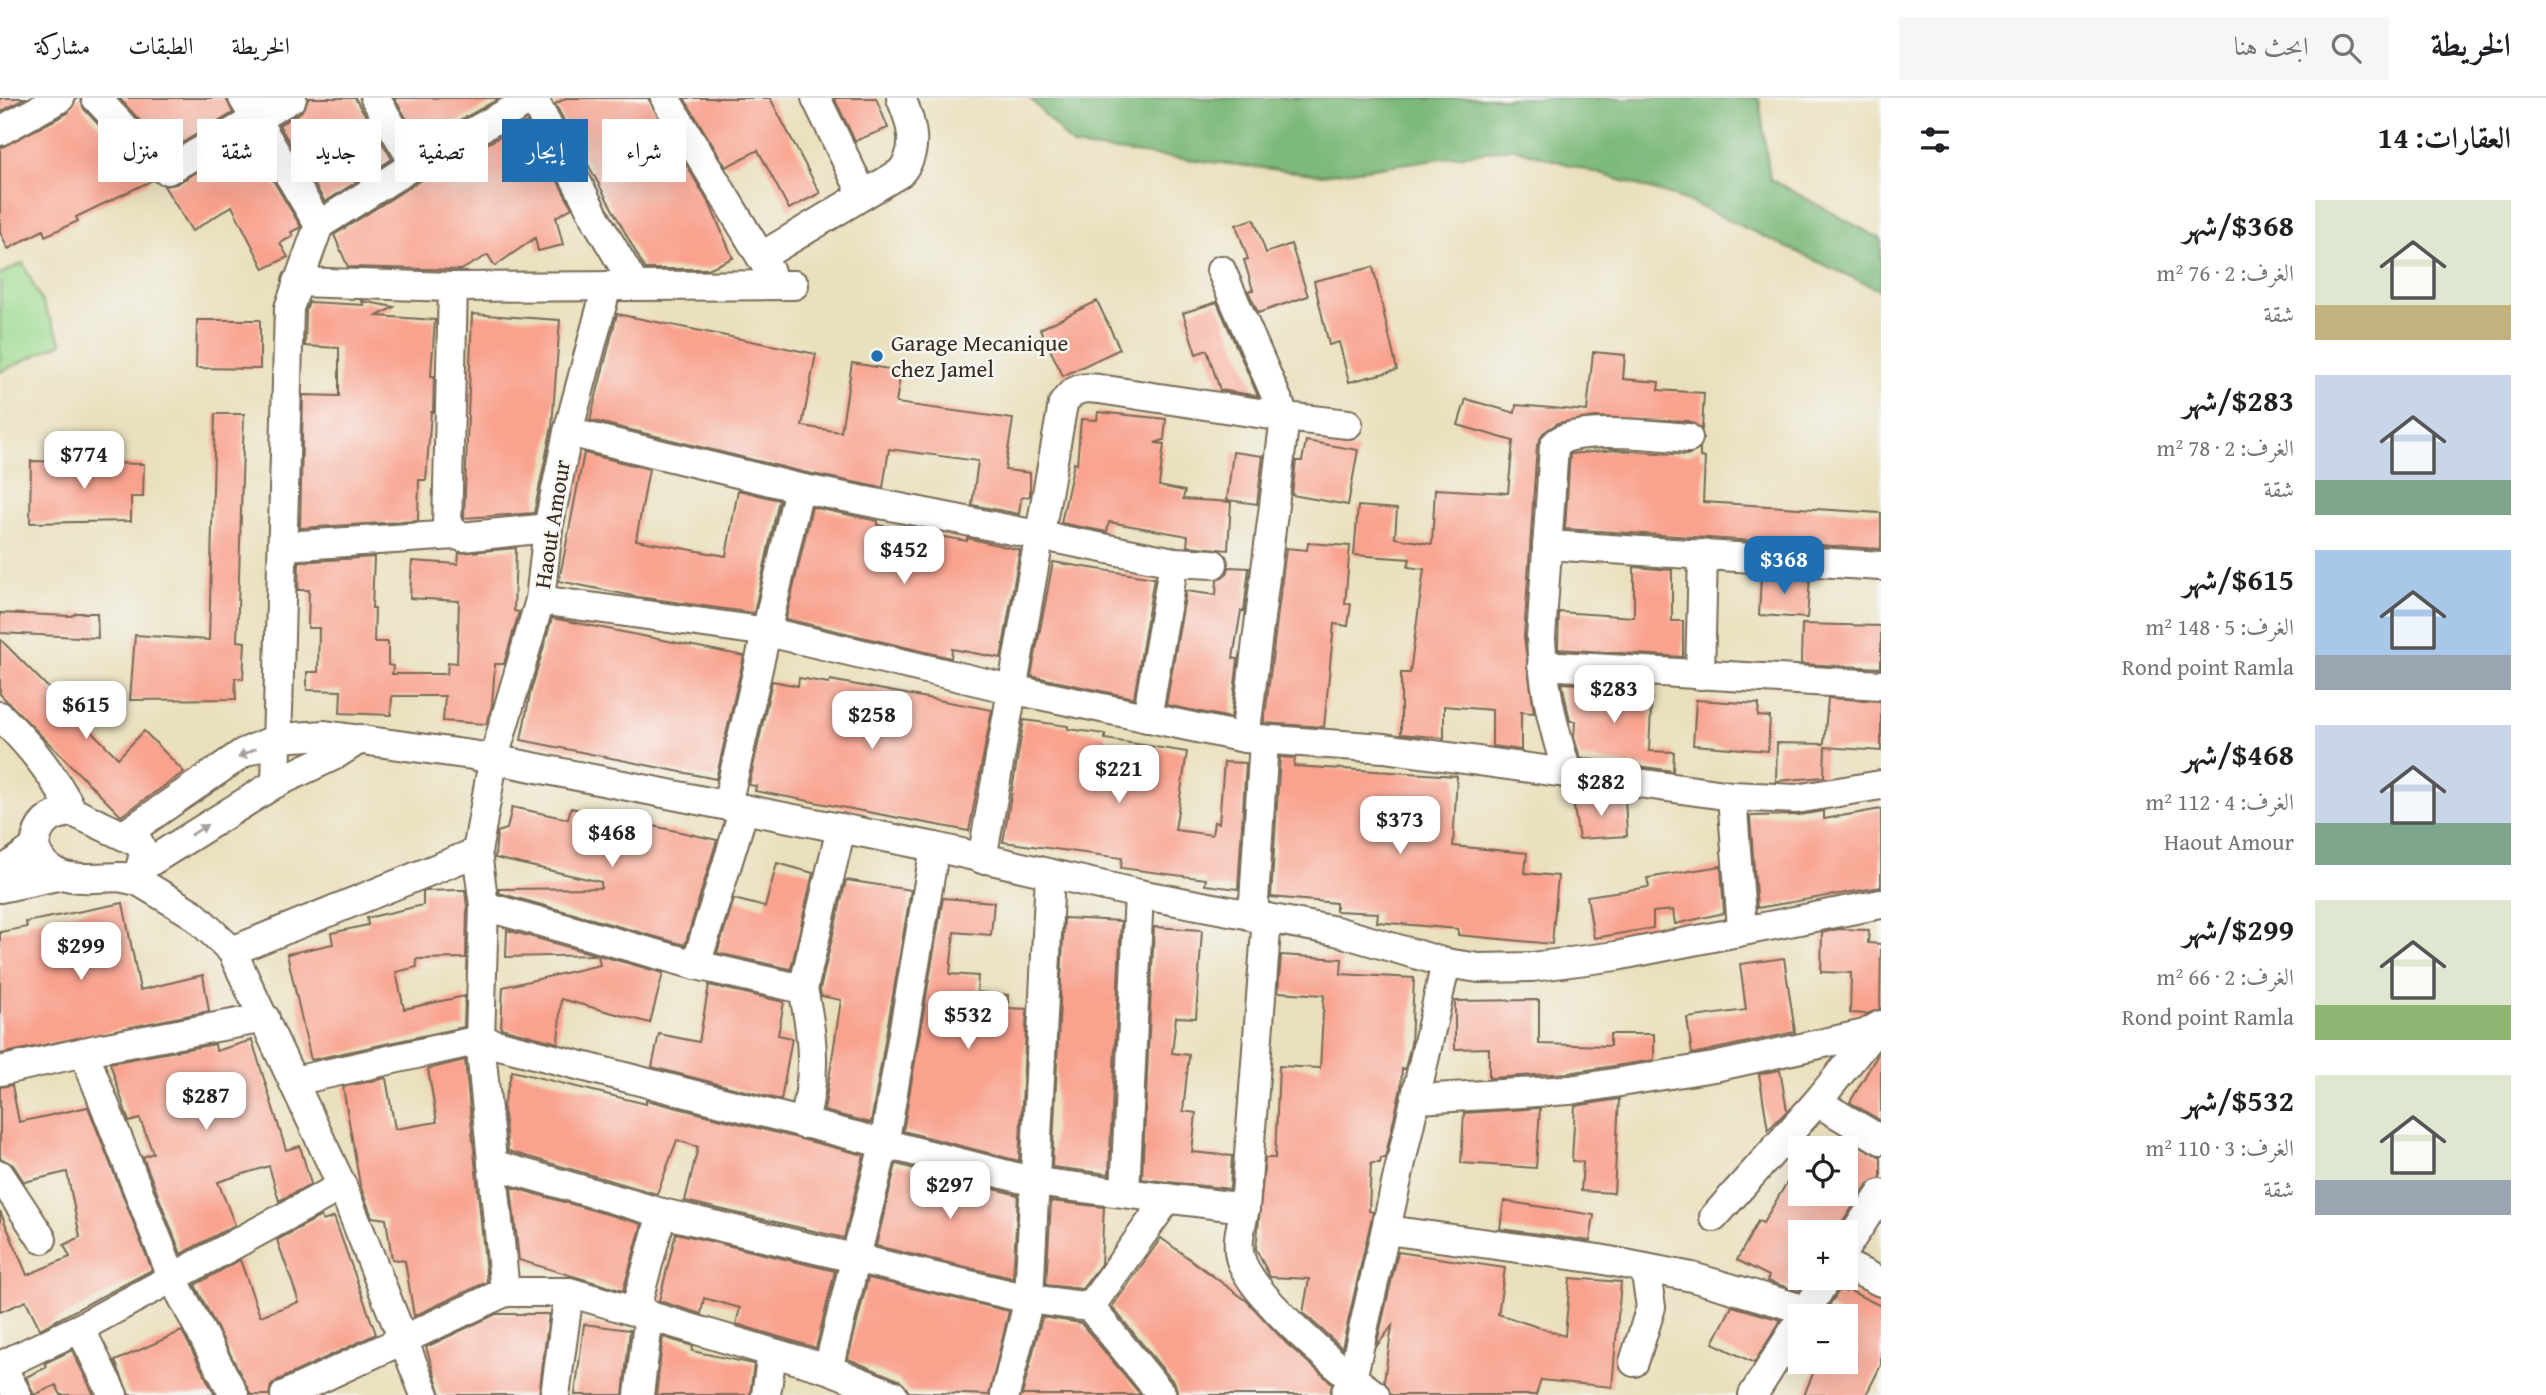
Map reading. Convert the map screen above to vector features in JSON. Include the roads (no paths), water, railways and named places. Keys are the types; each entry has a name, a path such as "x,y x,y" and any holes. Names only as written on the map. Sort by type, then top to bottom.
{"street":[{"path":"0,131 60,98"},
{"path":"96,98 163,169 174,167 249,108 292,98"},
{"path":"375,98 395,131"},
{"path":"488,123 533,98 598,223 621,285"},
{"path":"297,282 453,288 785,286 762,256 665,98"},
{"path":"816,98 862,193"},
{"path":"762,256 862,193 900,173 910,162 913,140 901,98"},
{"path":"249,108 319,225"},
{"path":"276,783 289,308 319,225 395,177"},
{"path":"1221,270 1285,417 1254,739 1260,918 1245,1208 1240,1255 1245,1267 1276,1309 1348,1387 1376,1395"},
{"name":"Haout Amour","path":"505,1292 480,1041 484,906 477,852 493,761 540,600 548,528 568,432 621,285"},
{"path":"453,288 446,522 456,535"},
{"path":"982,859 1063,404 1078,388 1348,424"},
{"path":"568,432 799,488 1174,562 1213,564"},
{"path":"1567,774 1552,727 1542,665 1552,455 1558,440 1589,433 1688,438"},
{"path":"696,965 735,807 799,488"},
{"path":"284,547 548,528"},
{"path":"1547,545 1881,566"},
{"path":"1700,675 1703,554"},
{"path":"1147,718 1174,562"},
{"path":"540,600 768,632 1011,689 1254,739 1384,748 1732,796 1796,799 1881,785"},
{"path":"1542,665 1881,685"},
{"path":"0,716 37,752 54,776 73,812"},
{"path":"124,835 243,753 279,738 326,735 472,755 841,828 1139,894 1336,931 1446,963 1501,970 1616,956 1742,929 1881,904"},
{"path":"0,888 57,876 133,875 276,783 335,755 360,739"},
{"path":"1732,796 1742,929"},
{"path":"57,876 46,870 35,848 36,836 48,817 73,812 124,835 142,848 133,875"},
{"path":"803,1124 811,1094 813,1036 803,989 841,828"},
{"path":"828,1369 858,1258 884,1145 935,847"},
{"path":"0,873 35,848"},
{"path":"232,951 477,852"},
{"path":"1006,1395 1029,1299 1051,874"},
{"path":"133,875 192,914 232,951 342,1186 423,1388"},
{"path":"1125,1193 1139,894"},
{"path":"484,906 696,965 803,989"},
{"path":"1348,1387 1418,1098 1446,963"},
{"path":"0,1071 84,1052 265,1018"},
{"path":"1418,1098 1596,1086 1727,1065 1865,1034 1879,1026"},
{"path":"1714,1217 1817,1102 1879,1026"},
{"path":"294,1081 480,1041 1035,1182 1245,1208"},
{"path":"84,1052 172,1277 234,1395"},
{"path":"1817,1102 1881,1140"},
{"path":"492,1164 662,1213 1029,1299 1090,1307 1162,1395"},
{"path":"0,1175 42,1239"},
{"path":"17,1395 2,1360 79,1328 342,1186"},
{"path":"1858,1229 1881,1194"},
{"path":"1090,1307 1168,1198"},
{"path":"639,1395 642,1313 662,1213"},
{"path":"1387,1230 1692,1277 1788,1310"},
{"path":"1634,1362 1651,1307 1645,1268"},
{"path":"1858,1271 1881,1282"},
{"path":"285,1395 505,1292 569,1292 828,1369 892,1395"},
{"path":"555,1395 569,1292"},
{"path":"79,1328 113,1395"},
{"path":"1761,1392 1788,1342"},
{"path":"766,1395 772,1353"}],"place":[{"name":"Garage Mecanique chez Jamel","path":"877,356"}]}
